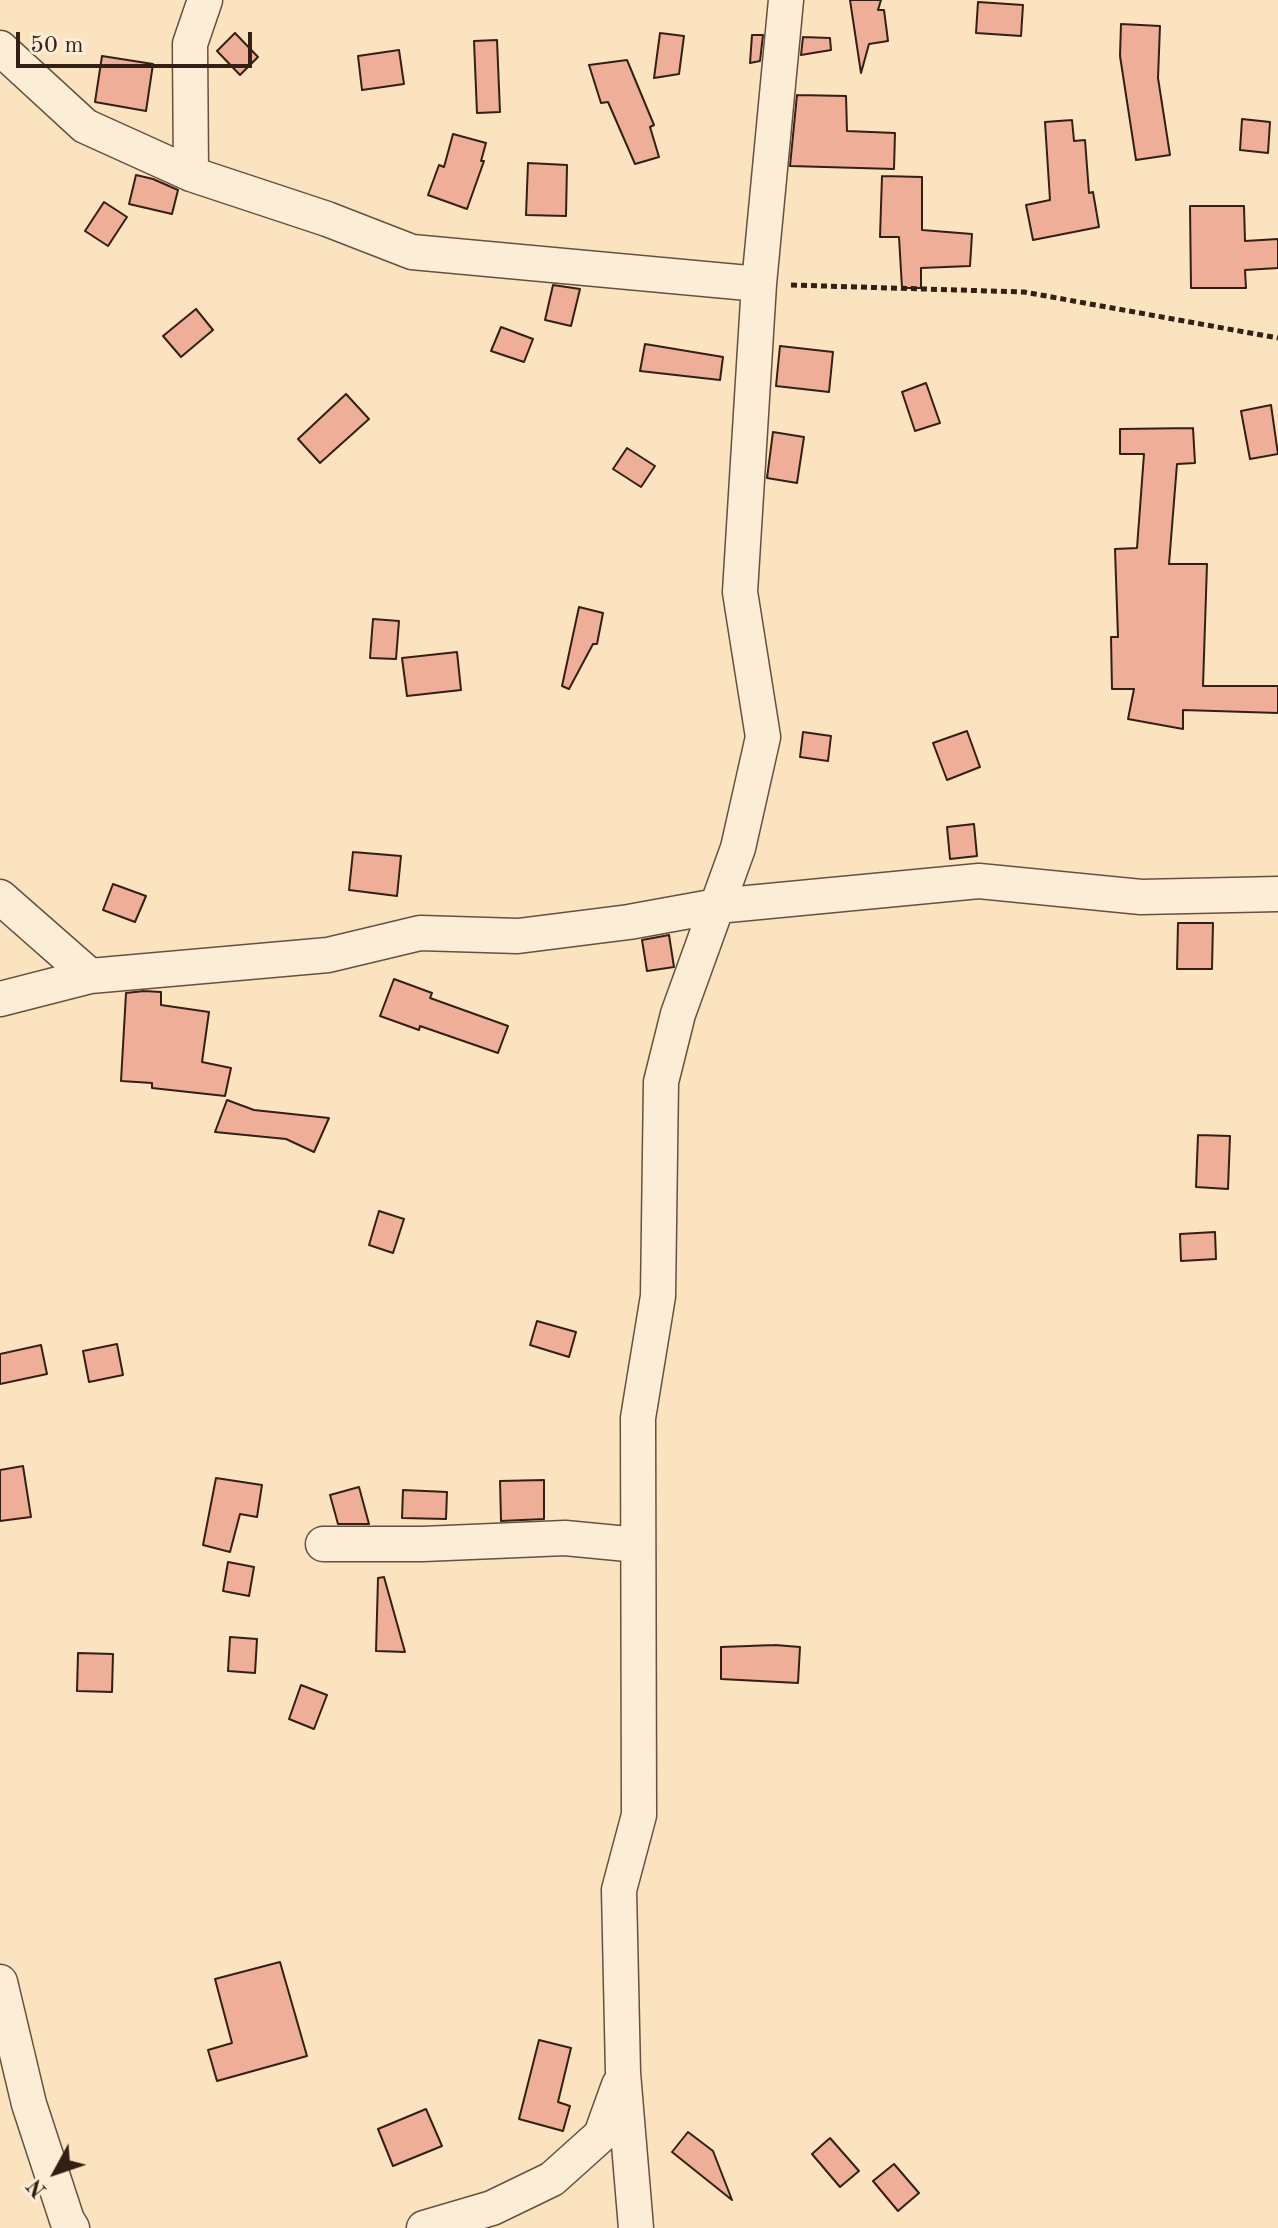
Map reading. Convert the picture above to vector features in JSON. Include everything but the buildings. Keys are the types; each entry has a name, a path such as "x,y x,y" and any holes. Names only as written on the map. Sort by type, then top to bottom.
{"street":[{"path":"191,174 190,44 205,0"},
{"path":"636,2228 623,2073 619,1890 639,1815 638,1418 658,1296 661,1082 678,1014 738,848 763,737 740,592 759,284 786,0"},
{"path":"0,48 85,126 191,174 327,219 412,252 759,284"},
{"path":"0,999 90,976 328,955 420,933 518,936 629,922 717,906 979,881 1141,897 1278,894"},
{"path":"0,897 90,976"},
{"path":"323,1544 565,1538 638,1545"},
{"path":"0,1982 29,2104 72,2228"},
{"path":"424,2228 492,2208 552,2179 601,2135 623,2073"}],"path":[{"path":"759,284 1024,292 1278,338"}]}
